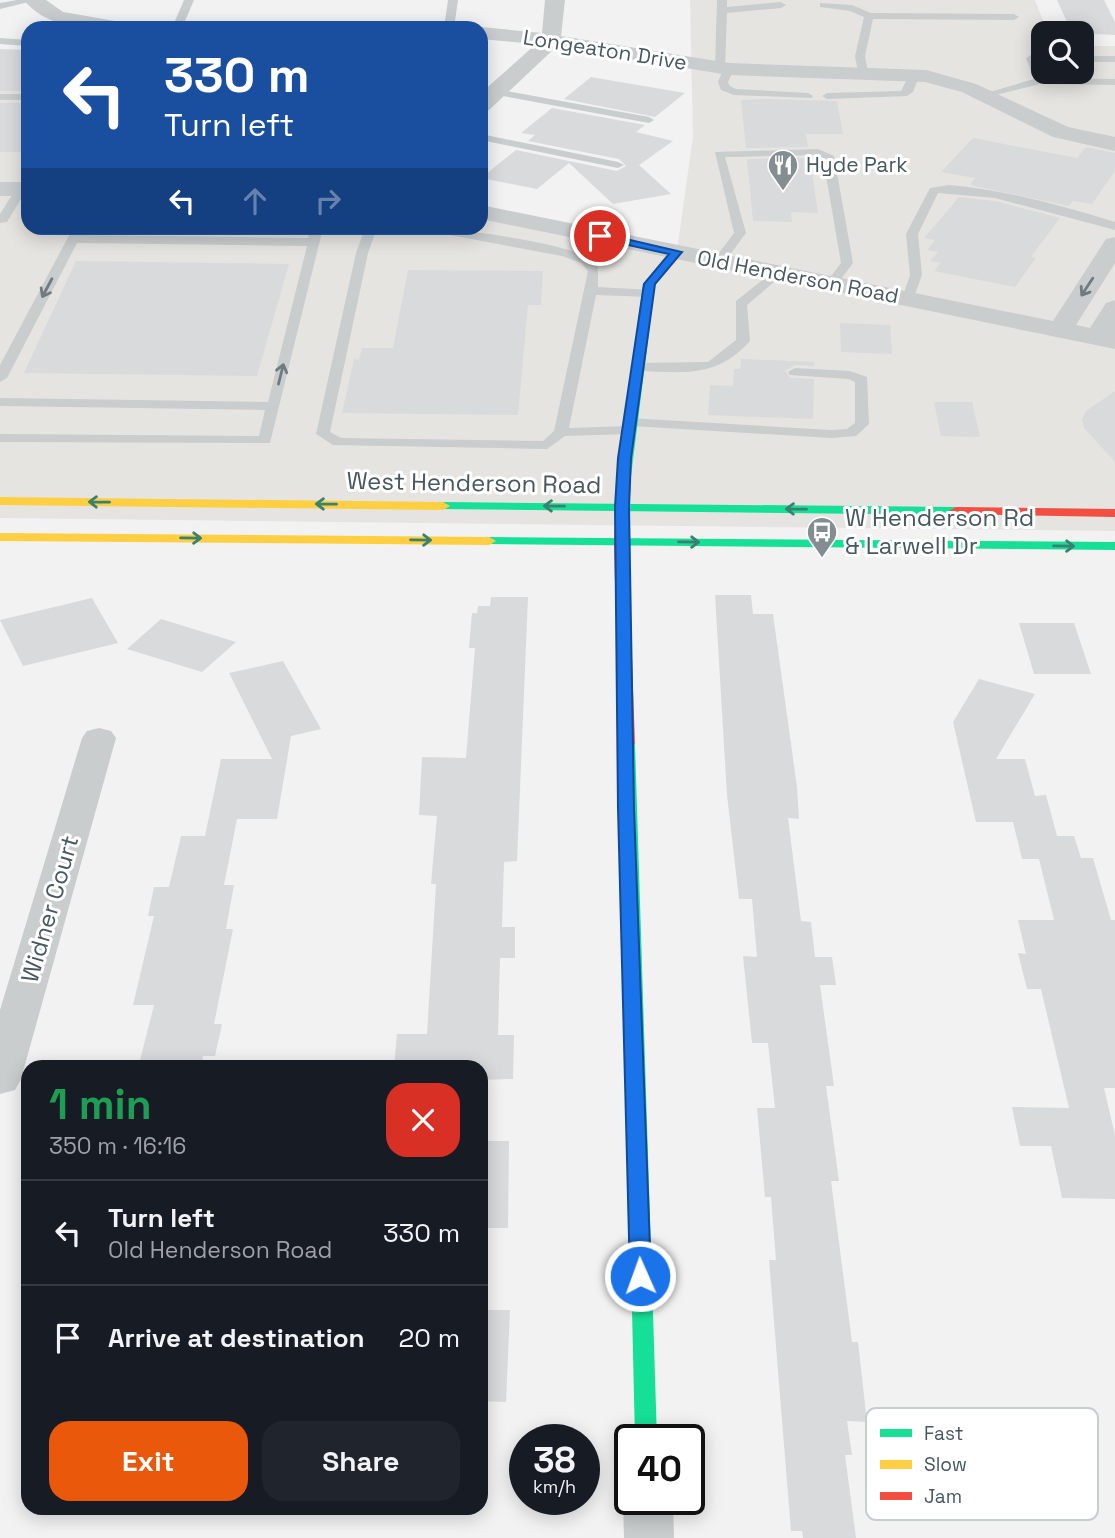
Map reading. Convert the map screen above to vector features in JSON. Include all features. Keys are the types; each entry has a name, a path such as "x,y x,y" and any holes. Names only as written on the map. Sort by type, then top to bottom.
{"main road":[{"path":"646,1424 621,542 629,426 649,284 676,252"},
{"name":"West Henderson Road","path":"0,502 1115,513"},
{"path":"0,537 1115,546"}],"street":[{"path":"33,0 57,16 84,21"},
{"path":"489,99 551,41 555,0"},
{"name":"Longeaton Drive","path":"488,34 551,41 724,69 915,74 960,85 1060,132 1115,144"},
{"name":"Old Henderson Road","path":"488,213 1106,339"},
{"path":"1060,330 1115,244"},
{"path":"1106,339 1115,308"},
{"name":"Widner Court","path":"0,1079 99,738"},
{"path":"648,1515 649,1538"}],"lane":[{"path":"0,6 33,0"},
{"path":"180,21 189,0"},
{"path":"450,21 453,0"},
{"path":"781,5 722,5 723,82 725,88 733,92 807,96"},
{"path":"823,5 852,8 869,16 1014,17"},
{"path":"863,72 860,56 869,16"},
{"path":"0,41 21,42"},
{"path":"1094,59 1115,59"},
{"path":"827,96 903,94 908,92 915,74"},
{"path":"1094,82 1115,82"},
{"path":"987,96 1031,84"},
{"path":"0,97 21,97"},
{"path":"489,99 649,120"},
{"path":"488,138 618,165"},
{"path":"719,261 740,233 719,155 818,152 828,156 847,264 831,284"},
{"path":"908,299 916,275 912,234 934,190 942,187 975,191 1115,226"},
{"path":"1,222 16,189"},
{"path":"0,378 75,235"},
{"path":"129,235 314,242"},
{"path":"0,438 265,440 316,235"},
{"path":"368,235 362,253 323,434 338,442 547,445 561,432 594,271 585,260 565,253 471,235"},
{"path":"637,367 690,369 712,365 743,341 741,304 779,273"},
{"path":"591,291 648,293"},
{"path":"561,432 629,426 851,433 862,425 862,380 849,375 795,372"},
{"path":"0,402 274,405"}],"shaded area":[{"path":"690,0 1035,0 1043,21 1031,21 1031,84 1094,84 1094,46 1115,46 1115,531 0,518 0,86 21,86 21,235 488,235 488,216 677,251 693,136"}],"building":[{"path":"1057,0 1104,0 1115,22 1115,35 1094,34 1094,21 1067,21"},
{"path":"0,49 21,50 21,91 0,91"},
{"path":"591,77 685,93 655,117 564,99"},
{"path":"741,100 837,101 843,134 806,134 808,147 746,148"},
{"path":"0,103 21,103 21,152 0,152"},
{"path":"552,108 645,125 636,132 673,141 639,165 671,194 613,204 569,163 537,189 488,179 488,172 516,150 617,171 626,166 619,159 528,141 535,135 521,133"},
{"path":"973,138 1077,158 1086,147 1115,153 1115,171 1092,204 1073,201 1069,206 970,185 975,178 941,172"},
{"name":"Hyde Park","path":"810,158 818,213 791,212 792,222 753,221 747,159"},
{"path":"959,197 995,201 1060,218 1031,257 1036,258 1015,287 934,271 941,263 930,261 938,252 927,250 935,240 924,238"},
{"path":"76,261 289,264 257,376 24,373"},
{"path":"408,270 543,271 541,305 528,305 518,415 342,413 354,359 359,360 362,348 393,348"},
{"path":"840,323 890,325 892,354 841,352"},
{"path":"741,359 814,362 814,366 795,365 785,371 790,378 814,379 813,419 708,415 710,385 733,386 734,369 740,369"},
{"path":"1115,391 1115,462 1084,428 1082,419 1086,411"},
{"path":"934,402 972,402 980,437 941,436"},
{"path":"715,595 751,595 753,614 773,614 797,787 799,819 788,818 801,921 811,922 815,957 832,957 836,985 820,985 834,1086 826,1086 839,1181 831,1181 852,1342 858,1342 866,1413 866,1422 847,1421 852,1455 845,1455 856,1538 803,1538 802,1531 791,1531 769,1260 776,1260 771,1197 765,1197 757,1108 775,1108 768,1043 752,1043 743,956 757,957 752,899 739,899 727,795"},
{"path":"491,597 528,597 517,861 504,862 502,927 515,927 515,958 500,958 498,1035 514,1035 513,1079 488,1080 488,1060 395,1060 397,1034 427,1034 436,884 431,884 437,816 419,815 422,757 466,758 475,648 469,648 472,613 477,613 478,606 490,606"},
{"path":"92,598 118,643 23,666 0,620"},
{"path":"161,619 236,642 202,672 127,649"},
{"path":"1019,623 1074,623 1091,674 1034,674"},
{"path":"283,661 321,729 291,736 277,819 237,819 224,885 234,885 226,929 233,929 214,1024 222,1024 215,1056 203,1056 202,1060 140,1060 154,1005 133,1005 154,916 148,916 154,887 169,887 181,836 205,836 221,759 272,759 229,673"},
{"path":"979,679 1035,694 996,759 1025,759 1035,796 1046,795 1057,836 1074,836 1081,858 1093,858 1111,920 1115,920 1115,1088 1104,1088 1115,1135 1115,1199 1062,1198 1051,1146 1020,1146 1012,1107 1069,1108 1041,989 1027,989 1018,953 1026,954 1018,920 1054,920 1039,859 1022,859 1013,822 976,822 953,722"},
{"path":"488,1141 509,1141 508,1228 488,1228"},
{"path":"488,1310 510,1310 506,1402 488,1401"}],"traffic: fast":[{"path":"624,476 649,284 676,252"},
{"path":"443,506 956,511"},
{"path":"489,541 1115,546"},
{"path":"627,744 646,1424"}],"traffic: slow":[{"path":"0,501 443,506"},
{"path":"0,537 489,541"}],"traffic: jam":[{"path":"624,476 621,542 627,744"},
{"path":"956,511 1115,513"}],"place":[{"name":"Hyde Park","path":"783,192"},
{"name":"W Henderson Rd & Larwell Dr","path":"822,559"}],"route":[{"path":"600,236 676,252 649,284 625,458 622,507 626,808 640,1276"}]}
